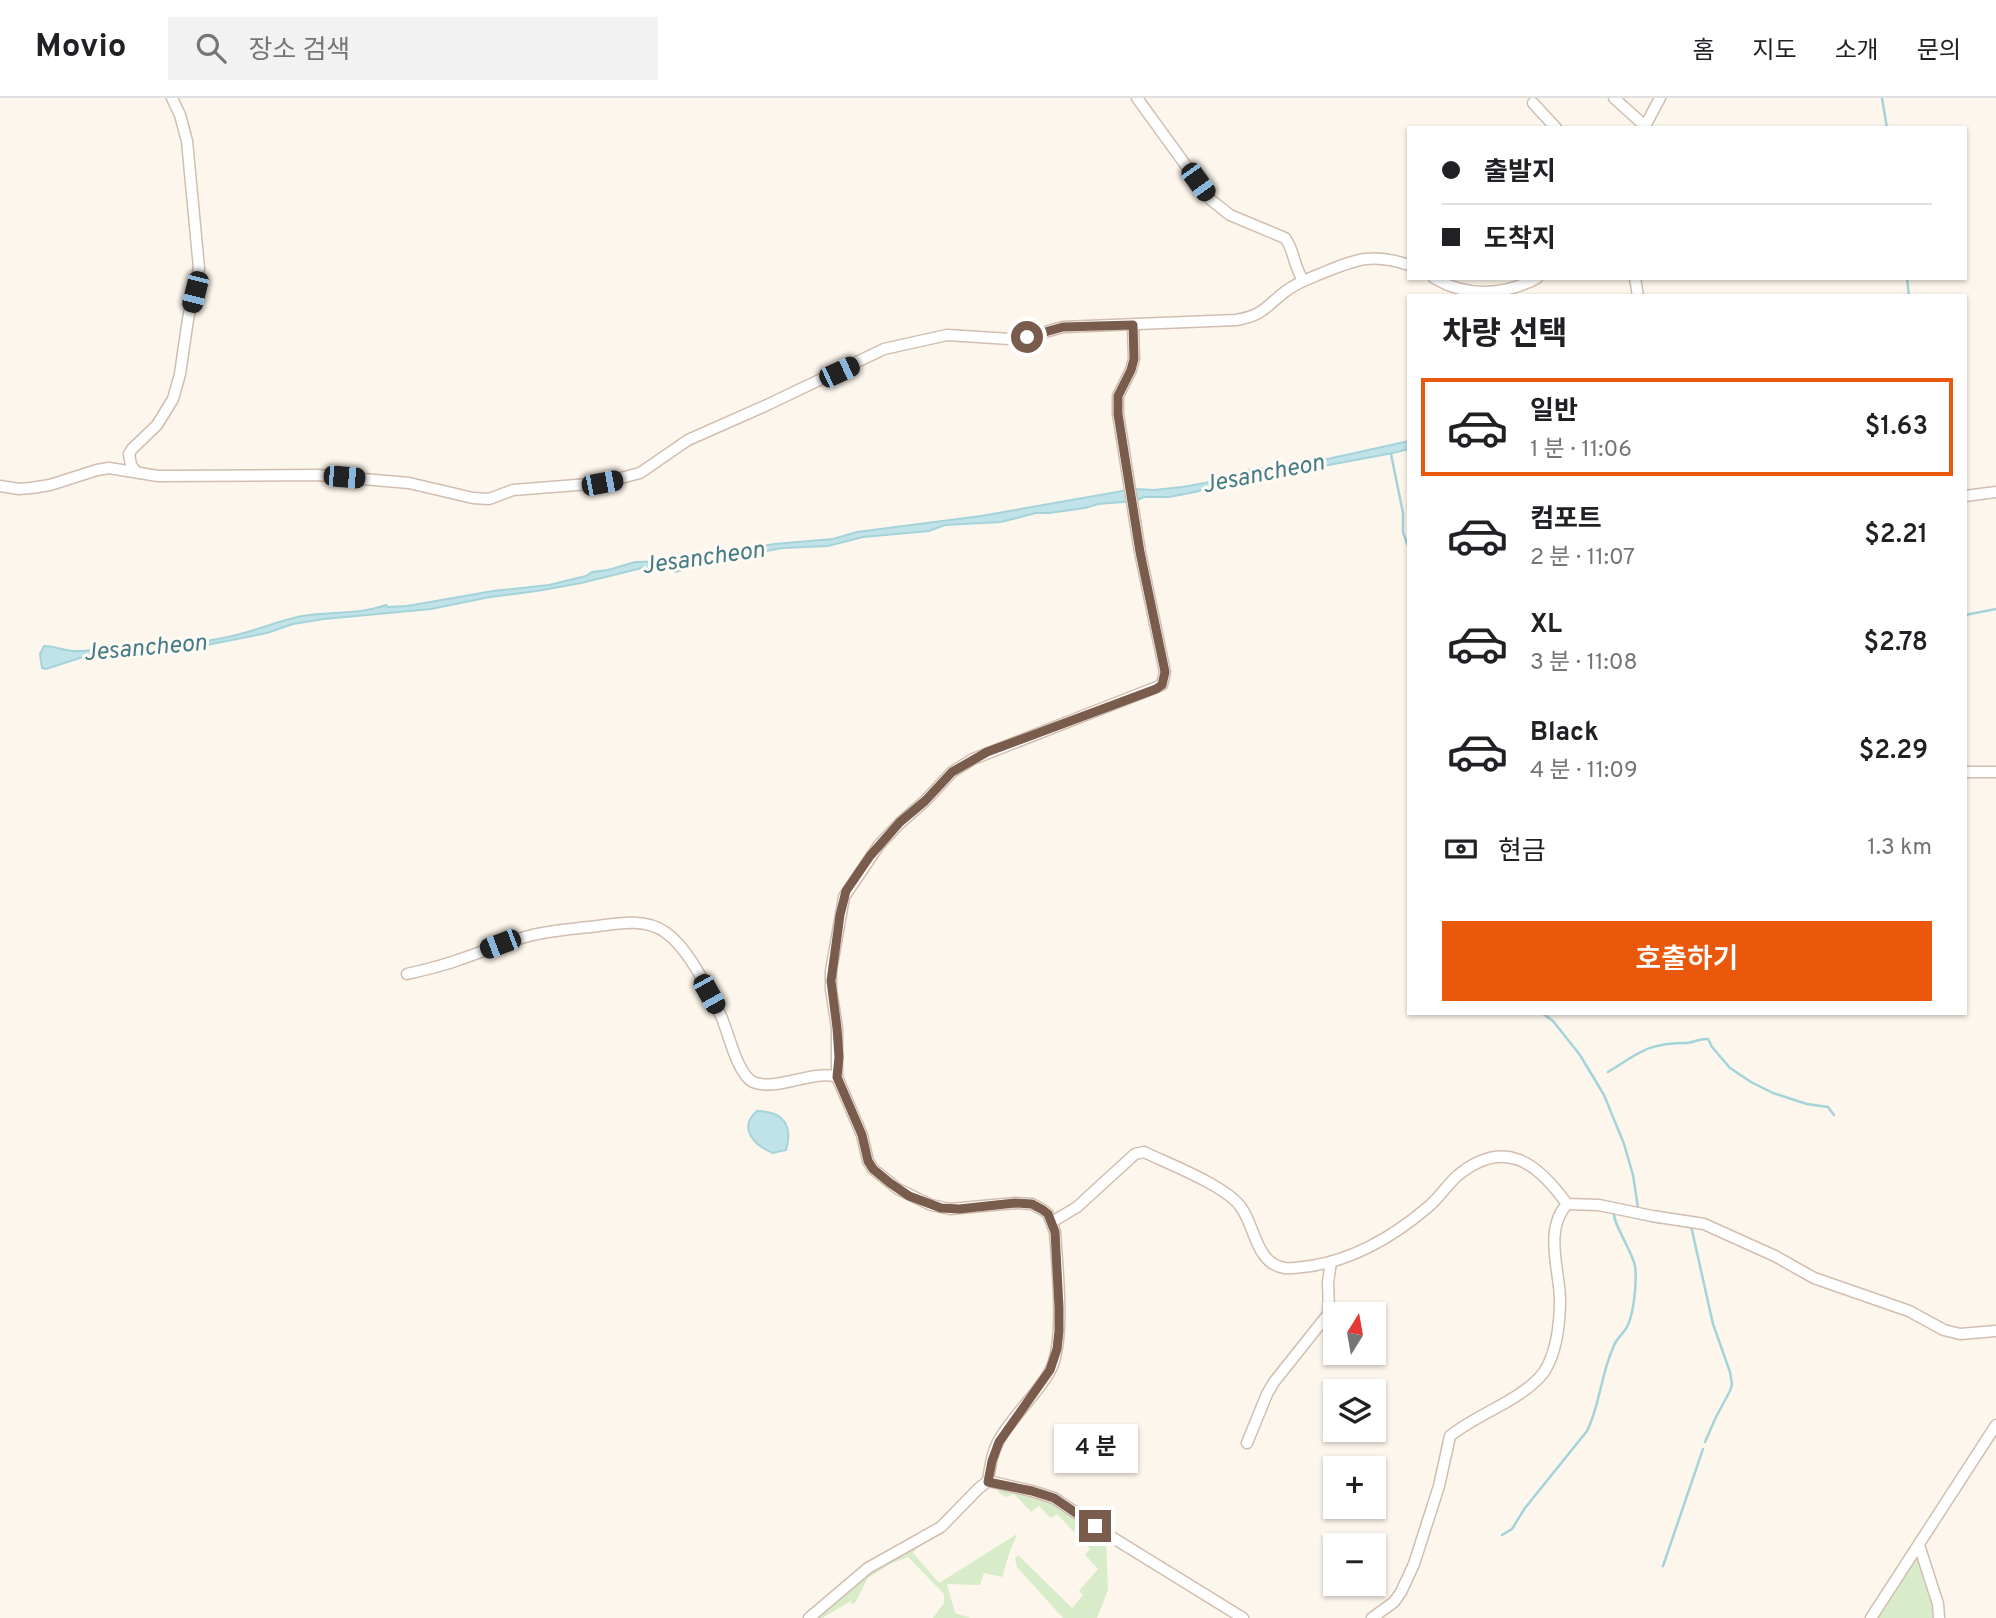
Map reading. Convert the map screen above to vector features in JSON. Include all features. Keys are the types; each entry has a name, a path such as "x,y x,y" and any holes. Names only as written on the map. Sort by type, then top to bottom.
{"street":[{"path":"136,472 131,465 129,454 163,416 177,388 199,268 187,141 172,98"},
{"path":"1137,98 1211,200 1230,215 1279,234 1289,243 1296,269 1303,280"},
{"path":"1614,98 1644,126"},
{"path":"1646,126 1660,98"},
{"path":"1533,103 1554,126"},
{"path":"0,486 19,489 50,485 103,468 158,476 317,475 409,483 483,499 524,488 602,483 640,473 688,440 884,349 947,335 1020,339 1063,327 1247,318 1267,309 1288,289 1303,280 1355,260 1388,259 1407,264"},
{"path":"1439,280 1464,291 1492,293 1532,280"},
{"path":"809,1618 868,1567 942,1527 988,1482 999,1442 1050,1370 1057,1349 1059,1307 1055,1242 1052,1222 1043,1210 1024,1203 950,1209 930,1205 898,1189 873,1169 868,1161 862,1135 837,1077 839,1057 831,981 846,891 878,845 952,772 973,759 1162,685 1165,672 1143,569 1117,401 1134,359 1133,325"},
{"path":"1967,496 1996,492"},
{"path":"1967,772 1996,772"},
{"path":"407,974 460,960 530,936 612,924 648,925 663,930 684,950 722,1018 747,1077 753,1082 791,1081 835,1075 837,1077"},
{"path":"1052,1222 1077,1208 1135,1153 1143,1152 1229,1194 1244,1211 1266,1258 1279,1266 1294,1268 1331,1262 1370,1247 1394,1233 1442,1195 1459,1175 1492,1158 1508,1157 1527,1162 1555,1188 1567,1204"},
{"path":"1567,1204 1600,1205 1704,1224 1775,1256 1814,1278 1909,1311 1951,1333 1996,1331"},
{"path":"1372,1618 1394,1602 1411,1572 1434,1503 1450,1436 1534,1383 1548,1364 1556,1340 1560,1298 1555,1232 1560,1214 1567,1204"},
{"path":"1247,1443 1274,1382 1329,1313 1328,1282 1331,1262"},
{"path":"1871,1618 1996,1425"},
{"path":"988,1482 1054,1498 1243,1618"},
{"path":"1919,1545 1940,1618"}],"green space":[{"path":"996,1485 1053,1500 1106,1537 1108,1590 1097,1618 1063,1618 1017,1567 1015,1559 1018,1555 1072,1608 1083,1595 1079,1591 1098,1569 1085,1555 1090,1549 1057,1514 1051,1518 1039,1506 1031,1512 1014,1494 1006,1497 999,1493"},
{"path":"1017,1534 1002,1577 984,1573 980,1585 947,1584 955,1613 971,1618 933,1618 944,1603 944,1594 908,1557 890,1564 868,1578 855,1603 851,1604 851,1601 822,1618 813,1618 861,1576 923,1541 913,1553 939,1583"},
{"path":"1919,1554 1937,1618 1874,1618"}],"water":[{"name":"Jesancheon","path":"1407,441 1407,450 1393,453 1291,472 1255,475 1169,497 1144,497 1135,501 1036,513 1001,522 945,525 929,531 863,537 828,546 783,548 716,560 676,572 662,568 642,568 581,583 431,609 324,619 182,650 130,655 89,655 42,668 40,654 44,646 80,651 207,641 302,616 365,610 386,605 407,606 493,591 549,585 635,562 685,563 774,544 833,539 857,532 981,516 1134,489 1182,487 1252,469 1323,460"},
{"path":"757,1111 774,1114 784,1122 788,1134 786,1150 773,1153 760,1146 751,1136 749,1124"}],"waterway":[{"path":"1882,98 1887,126"},
{"path":"1907,280 1909,294"},
{"path":"1391,454 1407,543"},
{"path":"1967,615 1996,609"},
{"path":"1545,1015 1553,1021 1580,1055 1604,1095 1624,1144 1633,1175 1638,1208"},
{"path":"1608,1072 1652,1047 1708,1039 1730,1068 1751,1082 1773,1093 1807,1104 1828,1107 1834,1115"},
{"path":"1502,1535 1512,1529 1525,1508 1587,1431 1609,1358 1631,1317 1636,1281 1635,1266 1616,1223 1614,1212"},
{"path":"1637,1218 1661,1223"},
{"path":"1691,1226 1713,1324 1732,1384 1705,1442"},
{"path":"1663,1566 1703,1449"}],"route":[{"path":"1027,337 1063,327 1133,325 1134,359 1118,396 1118,414 1140,552 1165,672 1164,680 1156,689 987,752 952,772 878,845 846,891 833,956 831,989 839,1057 837,1077 862,1135 868,1161 873,1169 909,1196 930,1205 959,1209 1004,1203 1032,1204 1048,1214 1052,1222 1055,1232 1059,1307 1057,1349 1050,1370 999,1442 988,1482 1054,1498 1095,1526"}]}
